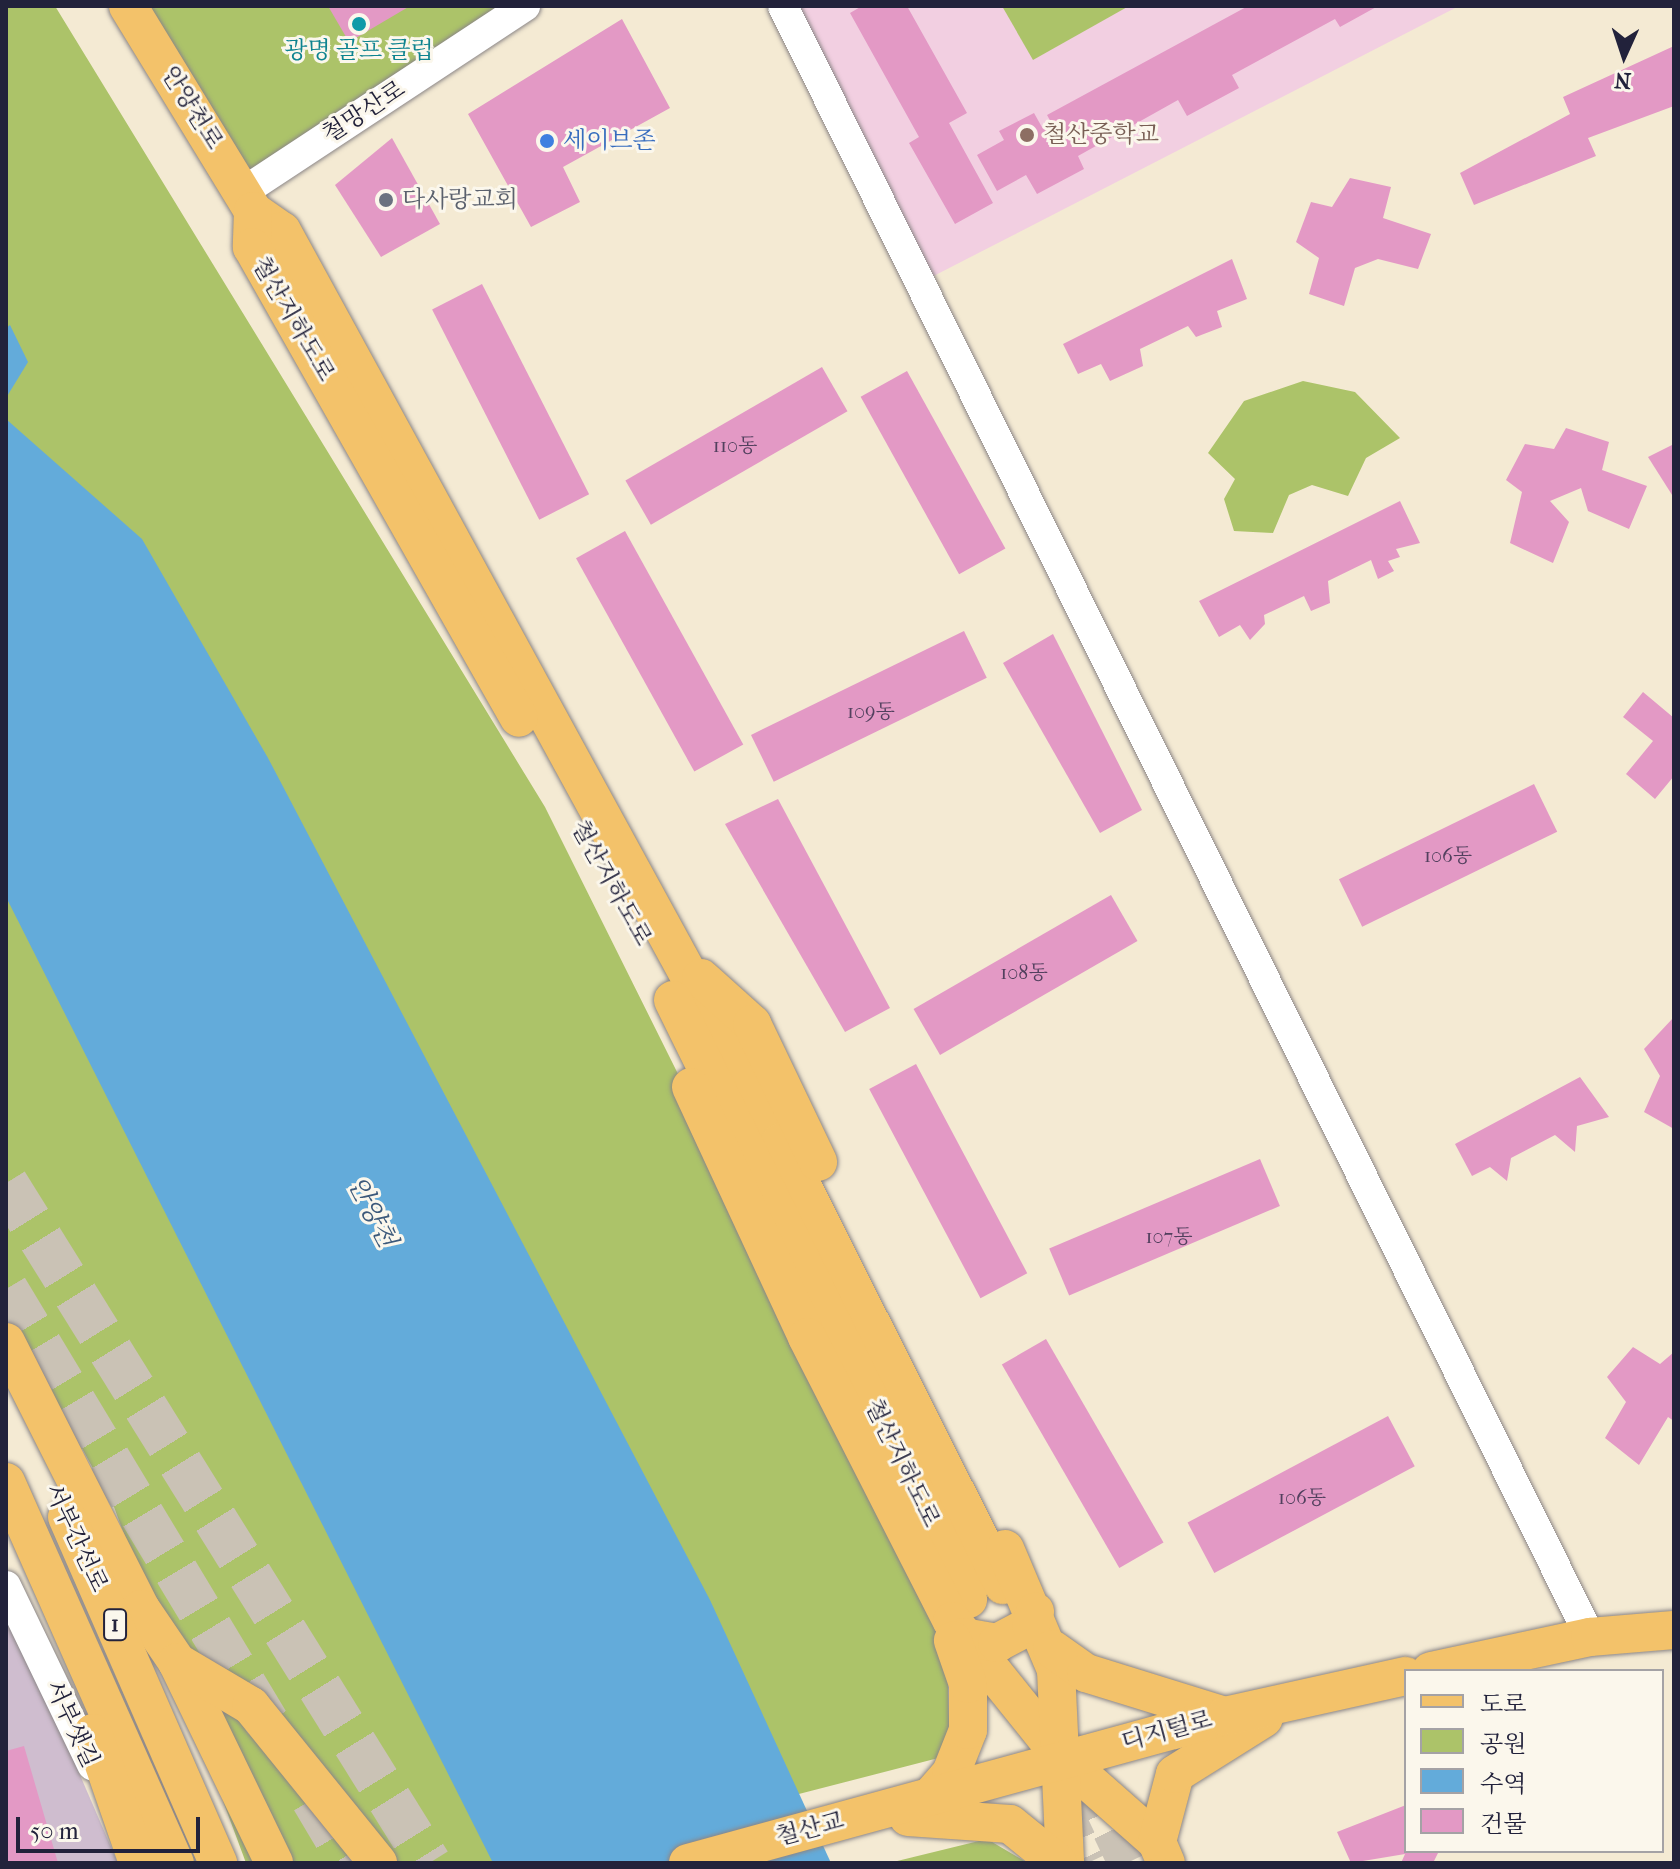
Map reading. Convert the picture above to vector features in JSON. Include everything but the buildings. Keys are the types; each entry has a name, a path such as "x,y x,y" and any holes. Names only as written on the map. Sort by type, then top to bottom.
{"main road":[{"name":"안양천로","path":"128,6 248,202"},
{"name":"철산지하도로","path":"248,202 282,231 669,965 780,1142 1003,1585"},
{"path":"669,965 752,1024 1052,1649 1063,1759 1065,1863"},
{"path":"669,965 674,1045 716,1144 961,1619 1063,1759 1162,1853"},
{"path":"6,1342 141,1609 177,1662 274,1863"},
{"name":"서부간선로","path":"6,1390 218,1863"},
{"path":"6,1483 136,1863"},
{"name":"서부간선로","path":"6,1483 175,1863"},
{"path":"961,1619 997,1643 1031,1625 1035,1612"},
{"path":"961,1619 968,1684 968,1730 956,1765 936,1806 1010,1824 1058,1863"},
{"path":"1440,1669 1590,1637 1674,1630"},
{"path":"1052,1649 1086,1673 1225,1716"},
{"path":"177,1662 251,1706 378,1863"},
{"name":"디지털로","path":"936,1806 1063,1759 1225,1716 1404,1676"},
{"path":"1162,1853 1175,1774 1287,1702"},
{"name":"철산교","path":"688,1863 845,1820 936,1806"}],"street":[{"name":"철망산로","path":"248,202 525,6"},
{"path":"783,6 1590,1637"},
{"name":"서부샛길","path":"6,1586 136,1863"}],"shaded area":[{"name":"철산중학교","path":"783,6 1459,6 920,283"},
{"path":"6,1617 48,1701 118,1863 6,1863"}],"green space":[{"path":"6,6 55,6 545,807 686,1090 947,1650 950,1755 532,1863 246,1863 114,1507 6,1309"},
{"name":"광명 골프 클럽","path":"129,6 525,6 243,192"},
{"path":"1002,6 1129,6 1033,60"},
{"path":"1303,381 1355,392 1400,438 1366,458 1348,496 1312,485 1289,495 1273,533 1234,531 1224,499 1235,479 1208,453 1244,401"},
{"path":"987,1839 1028,1863 889,1863"}],"water":[{"path":"10,325 28,362 6,398 6,328"},
{"name":"안양천","path":"6,419 142,539 268,758 710,1600 831,1863 493,1863 6,897"}],"tunnel":[{"path":"6,1183 429,1863"},
{"path":"6,1289 271,1729"},
{"path":"1087,1779 1127,1863"},
{"path":"313,1799 351,1863"},
{"path":"1061,1806 1088,1863"}],"place":[{"name":"광명 골프 클럽","path":"359,24"},
{"name":"철산중학교","path":"1027,135"},
{"name":"세이브존","path":"547,141"},
{"name":"다사랑교회","path":"386,200"}]}
